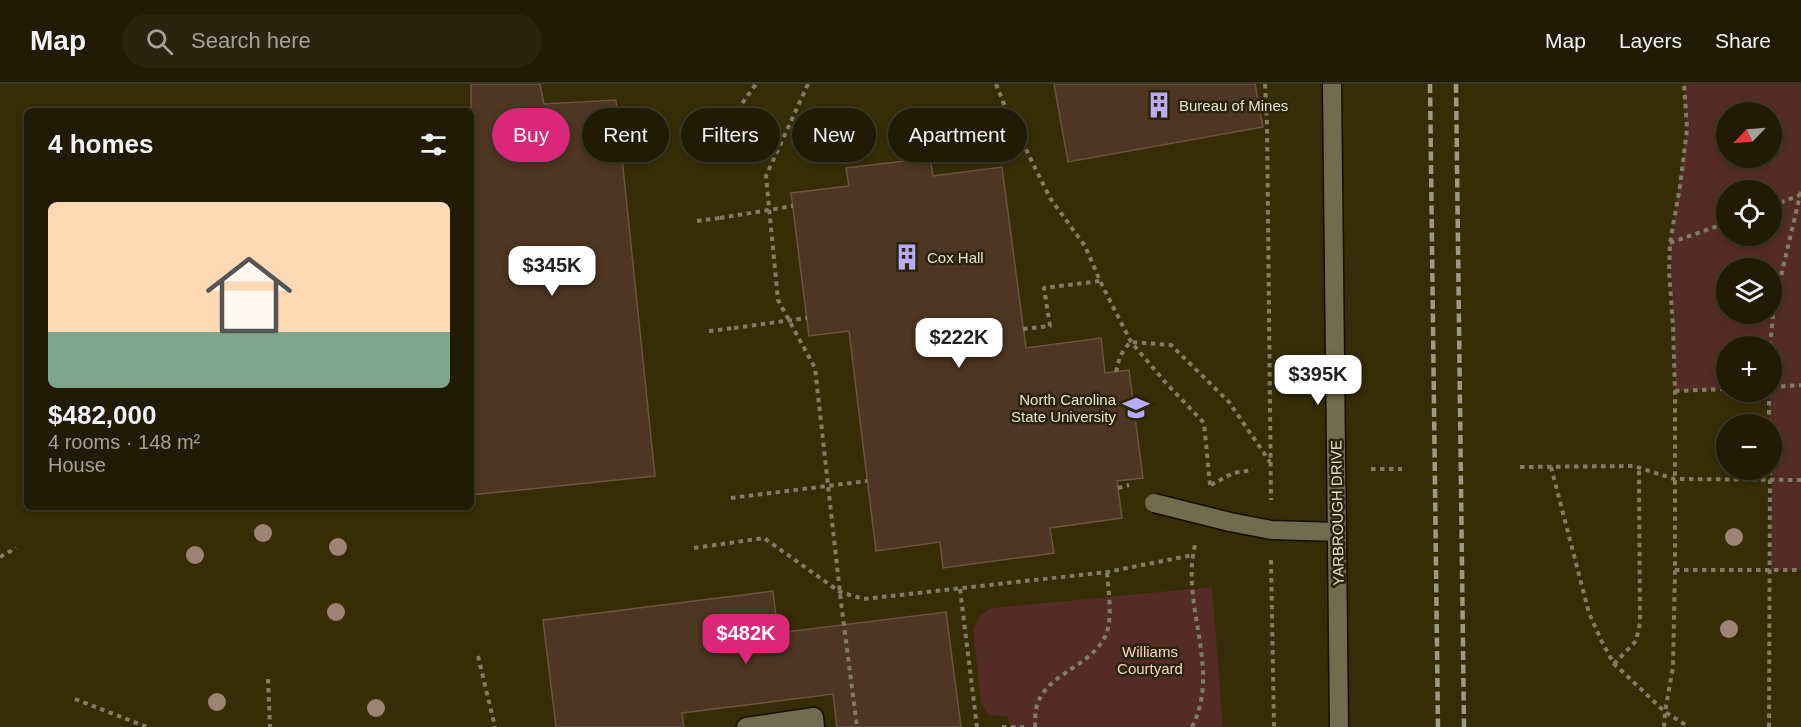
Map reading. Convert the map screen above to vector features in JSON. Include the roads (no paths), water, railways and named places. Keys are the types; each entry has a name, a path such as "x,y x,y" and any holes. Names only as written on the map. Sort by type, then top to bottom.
{"street":[{"name":"YARBROUGH DRIVE","path":"1332,84 1339,727"},
{"path":"1154,503 1271,530 1337,532"},
{"path":"746,727 814,717 815,727"}],"railway":[{"path":"1430,84 1438,727"},
{"path":"1456,84 1464,727"}],"place":[{"name":"Bureau of Mines","path":"1159,105"},
{"name":"Cox Hall","path":"907,257"},
{"name":"North Carolina State University","path":"1136,408"}],"park label":[{"name":"Williams Courtyard","path":"1150,660"}]}
